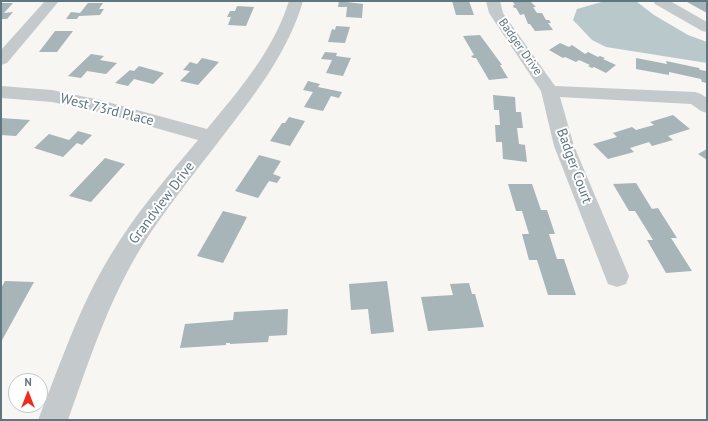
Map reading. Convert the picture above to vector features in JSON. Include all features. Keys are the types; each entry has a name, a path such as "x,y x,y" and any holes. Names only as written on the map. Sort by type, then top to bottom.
{"street":[{"path":"1,60 52,1"},
{"name":"Grandview Drive","path":"53,420 96,310 117,266 150,216 256,81 274,54 288,26 296,1"},
{"name":"Badger Drive","path":"493,1 496,13 550,91"},
{"path":"660,1 707,28"},
{"path":"550,91 695,98 707,107"},
{"name":"Badger Court","path":"550,91 564,146 617,276"},
{"name":"West 73rd Place","path":"1,92 52,96 100,106 212,136"}],"shaded area":[{"path":"605,1 636,1 654,15 688,35 707,42 707,63 606,47 592,40 573,20 577,9"}],"building":[{"path":"339,1 363,4 362,18 346,17 347,7 338,7"},
{"path":"452,1 469,1 474,15 456,15"},
{"path":"512,1 530,1 536,7 533,7 537,13 542,13 546,20 549,20 551,23 548,23 553,30 535,31 530,24 528,24 524,14 520,15 516,8 514,8 513,5 515,5"},
{"path":"703,1 707,3 707,13 687,2"},
{"path":"1,3 13,3 4,13 13,12 7,19 1,19"},
{"path":"88,3 103,3 99,9 104,9 100,15 79,16 77,19 66,19 71,12 80,13"},
{"path":"237,6 254,7 246,26 228,25 231,17 227,17 230,11 235,11"},
{"path":"336,26 350,27 345,43 328,42 332,29 335,30"},
{"path":"55,31 73,31 57,52 39,52"},
{"path":"480,35 502,65 500,65 508,78 489,80 476,58 471,56 474,55 463,36"},
{"path":"560,43 569,47 572,45 585,54 588,52 598,57 600,56 616,65 606,73 594,67 592,68 588,66 590,65 579,60 576,62 565,57 563,58 549,50"},
{"path":"325,52 337,53 336,56 351,58 343,76 326,73 332,60 321,59"},
{"path":"91,54 104,56 100,60 117,63 106,74 87,71 81,78 68,76"},
{"path":"202,58 219,62 198,85 180,81 190,71 183,70 190,62 197,64"},
{"path":"636,58 667,64 666,61 699,68 700,70 707,71 707,83 702,82 701,79 669,72 669,75 636,69"},
{"path":"139,66 164,73 153,84 134,79 128,86 115,83 130,70 134,71"},
{"path":"308,81 320,84 318,87 342,92 339,98 331,96 323,111 304,107 313,92 303,90"},
{"path":"493,95 515,97 516,112 521,112 523,128 517,128 519,144 525,145 527,162 503,159 502,142 496,142 495,125 500,125 499,110 494,110"},
{"path":"673,115 690,129 668,136 673,140 652,146 649,142 630,148 634,152 608,159 593,144 617,137 613,133 632,127 636,130 654,125 650,122"},
{"path":"289,117 305,121 290,146 270,141 282,123 285,123"},
{"path":"1,118 30,120 16,136 1,135"},
{"path":"78,131 92,135 82,145 77,143 63,157 34,148 49,134 69,140"},
{"path":"707,149 707,160 698,154"},
{"path":"259,155 281,161 273,174 281,177 277,183 269,181 258,198 235,191"},
{"path":"105,158 125,164 91,202 69,196"},
{"path":"636,183 652,209 658,208 677,238 671,238 692,271 666,273 647,240 653,240 635,211 629,211 613,184"},
{"path":"508,184 532,184 541,210 547,210 555,234 549,234 557,259 564,259 576,295 548,295 537,260 529,260 522,234 529,234 522,211 516,211"},
{"path":"223,211 247,217 223,263 197,256"},
{"path":"5,281 34,282 1,342 1,288"},
{"path":"387,281 394,332 371,334 368,309 351,310 349,284"},
{"path":"469,283 472,294 475,294 484,327 428,331 421,297 453,295 450,284"},
{"path":"288,309 287,335 269,336 268,342 226,343 226,345 180,348 185,324 233,320 234,312"}]}
